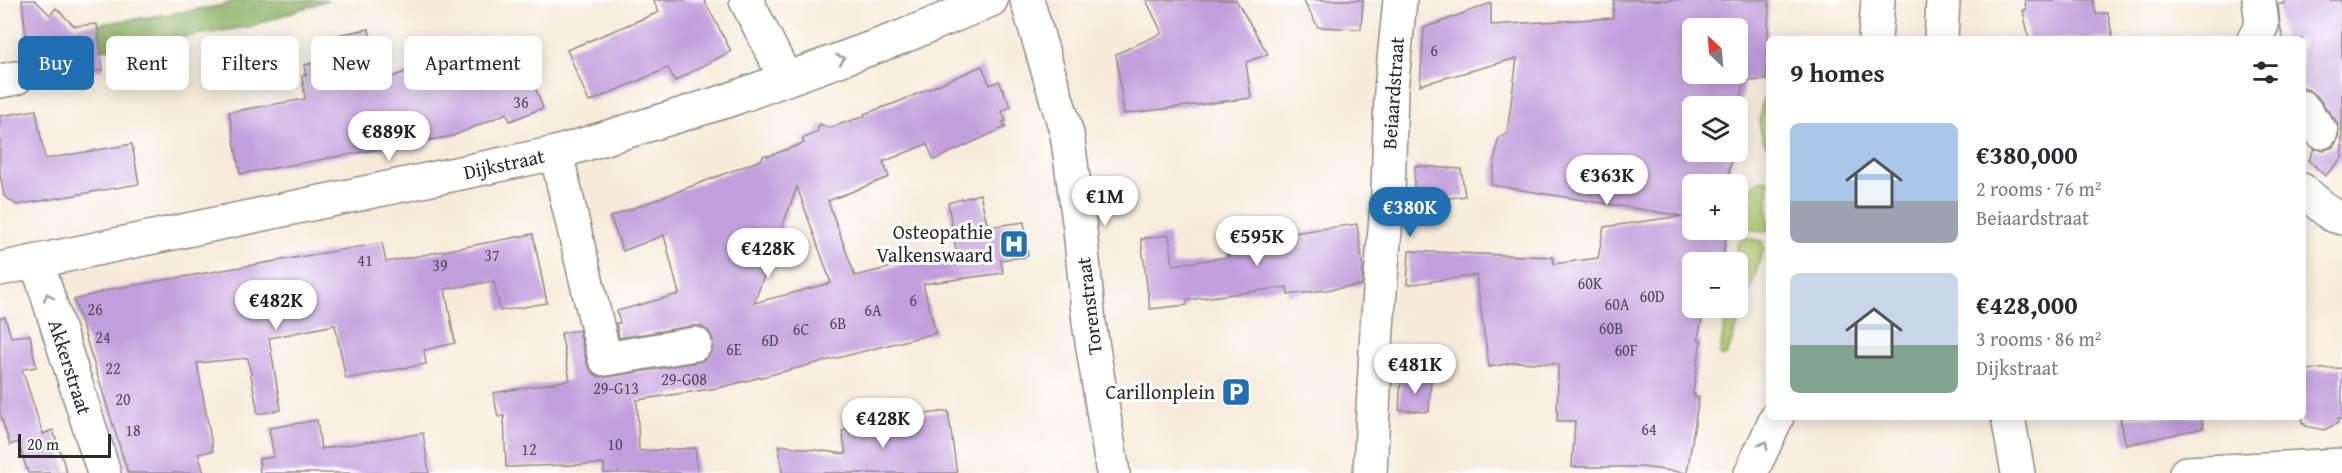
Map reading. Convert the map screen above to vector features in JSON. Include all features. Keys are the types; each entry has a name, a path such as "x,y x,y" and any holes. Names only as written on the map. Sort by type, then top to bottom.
{"street":[{"path":"747,0 786,79"},
{"name":"Dijkstraat","path":"0,269 556,153 681,116 902,37 991,0"},
{"name":"Torenstraat","path":"1027,0 1067,134 1080,230 1089,323 1113,473"},
{"name":"Beiaardstraat","path":"1370,473 1377,327 1388,192 1391,90 1400,0"},
{"path":"1875,36 1878,0"},
{"path":"1941,36 1943,0"},
{"path":"556,153 605,359 695,344"},
{"path":"2306,193 2332,215 2342,218"},
{"name":"Akkerstraat","path":"37,262 104,473"},
{"path":"1750,473 1776,420"},
{"path":"2009,420 2018,473"},
{"path":"2186,473 2342,465"}],"green space":[{"path":"236,0 328,0 248,27 189,36 106,36 106,49 95,51 94,36 56,36 45,32 175,13 224,5"},
{"path":"1766,97 1766,144 1760,124 1763,99"},
{"path":"1766,180 1766,231 1764,232 1748,229 1748,214 1752,206 1748,195 1757,183"},
{"path":"1748,239 1762,241 1764,247 1748,294 1748,252 1736,252 1738,242"},
{"path":"1725,318 1740,318 1727,354 1722,357 1720,354"}],"building":[{"path":"22,0 35,0 50,15 56,8 74,26 97,24 103,70 94,71 94,36 26,36"},
{"path":"653,0 704,0 731,51 675,81 668,68 589,102 567,50 659,12"},
{"path":"1146,0 1236,0 1268,54 1246,62 1251,98 1124,114 1116,54 1162,33"},
{"path":"1303,0 1363,0 1361,29 1318,27"},
{"path":"1614,0 1769,0 1766,80 1748,81 1748,18 1682,18 1682,84 1744,84 1742,96 1682,96 1682,162 1731,162 1729,174 1682,174 1682,216 1491,185 1498,139 1507,133 1517,58 1420,85 1424,28 1491,3 1491,25 1613,18"},
{"path":"2025,0 2093,0 2096,14 2108,13 2112,36 2028,36 2023,10 2026,10"},
{"path":"2286,0 2342,0 2342,158 2325,176 2309,160 2314,149 2324,150 2333,147 2338,139 2339,129 2336,121 2317,96 2306,89 2306,36 2282,36 2278,4 2284,4"},
{"path":"369,29 370,36 337,36"},
{"path":"311,64 311,90 392,90 392,77 404,72 404,90 536,90 543,108 510,121 507,113 453,136 240,174 229,112 305,99 302,76 306,75 304,65"},
{"path":"982,66 990,85 999,81 1011,107 1002,111 1006,127 934,160 927,144 883,162 889,177 828,201 855,276 956,251 948,203 980,194 988,227 1024,222 1028,256 1001,260 1003,273 923,284 936,333 718,388 637,400 639,451 696,448 697,473 604,473 604,464 506,467 504,416 498,417 493,393 570,380 561,333 579,330 587,364 599,377 698,362 706,359 712,351 713,340 709,332 701,326 619,338 616,323 620,323 617,311 679,294 664,235 623,251 610,217 761,160 764,155 769,156 804,143 802,139 817,132 820,124 829,128 898,102","holes":["797,187 831,283 754,303"]},
{"path":"36,110 45,159 132,144 139,184 17,205 4,196 0,174 0,116"},
{"path":"1415,166 1461,169 1465,196 1413,203"},
{"path":"1682,216 1682,240 1725,240 1724,252 1682,252 1682,318 1702,318 1693,394 1695,394 1694,397 1699,397 1687,473 1641,467 1572,467 1575,421 1557,421 1558,364 1517,362 1489,367 1476,275 1407,285 1409,251 1553,257 1554,264 1598,258 1604,227"},
{"path":"1357,224 1363,269 1362,285 1288,295 1287,287 1187,300 1187,305 1150,309 1141,239 1169,235 1173,265 1228,257 1226,242"},
{"path":"533,234 547,303 500,311 494,281 445,289 455,343 424,350 426,364 346,379 335,325 269,338 281,410 258,414 248,358 197,363 213,451 198,454 204,473 128,473 74,300 112,289 382,243 386,262"},
{"path":"5,317 11,337 30,335 36,367 22,369 43,434 53,430 67,473 28,473 18,442 10,445 0,414 0,318"},
{"path":"2342,368 2342,419 2338,419 2338,423 2324,430 2302,424 2302,420 2306,420 2306,370"},
{"path":"1401,378 1431,379 1429,412 1399,410"},
{"path":"948,411 957,473 782,473 779,445 846,454 842,431 902,417"},
{"path":"317,420 321,449 423,433 429,473 260,473 259,459 274,457 269,428"},
{"path":"2121,420 2202,420 2203,428 2126,445"}],"place":[{"name":"Osteopathie Valkenswaard","path":"1014,244"},
{"name":"Carillonplein","path":"1236,392"}]}
